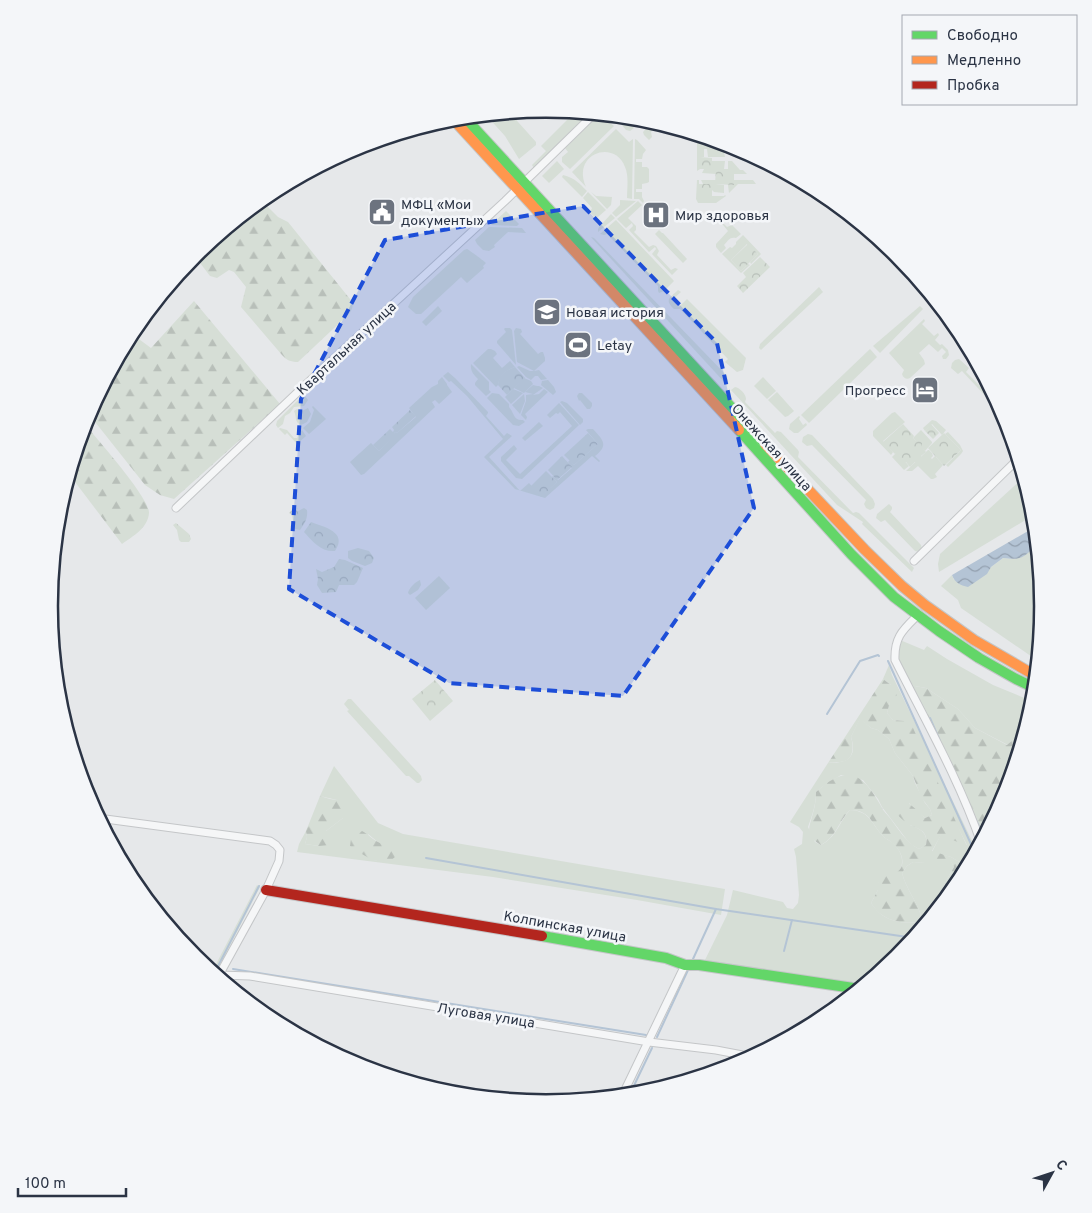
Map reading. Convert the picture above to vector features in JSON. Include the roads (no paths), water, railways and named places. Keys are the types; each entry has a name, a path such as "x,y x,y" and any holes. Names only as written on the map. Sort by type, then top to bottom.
{"main road":[{"path":"470,124 521,186"},
{"path":"460,126 521,186"},
{"name":"Онежская улица","path":"521,186 858,543 902,586 974,640 1030,673"},
{"name":"Онежская улица","path":"521,186 851,554 894,597 979,658 1028,685"},
{"name":"Колпинская улица","path":"266,890 604,946 666,958 686,965 699,965 851,988"}],"street":[{"name":"Квартальная улица","path":"176,508 310,380 521,186 588,120"},
{"path":"914,561 1013,464"},
{"path":"925,605 900,633 894,652 895,660 945,760 978,834"},
{"path":"106,819 270,841 280,850 279,861 266,890 221,972"},
{"path":"626,1088 686,965"},
{"name":"Луговая улица","path":"226,976 250,976 650,1042 741,1055"}],"water":[{"path":"1028,531 1031,550 1024,556 1017,559 1003,558 991,567 987,574 968,587 956,582 952,575"}],"waterway":[{"path":"827,714 860,661 879,656"},
{"path":"888,661 972,846"},
{"path":"930,718 940,741"},
{"path":"975,818 980,830"},
{"path":"426,858 716,909 906,937"},
{"path":"217,968 259,886"},
{"path":"693,959 716,909"},
{"path":"784,951 792,920"},
{"path":"233,969 646,1035"},
{"path":"657,1037 688,970"},
{"path":"633,1087 652,1048"}],"place":[{"name":"МФЦ «Мои документы»","path":"382,212"},
{"name":"Мир здоровья","path":"656,215"},
{"name":"Новая история","path":"547,312"},
{"name":"Letay","path":"578,345"},
{"name":"Прогресс","path":"925,390"}]}
